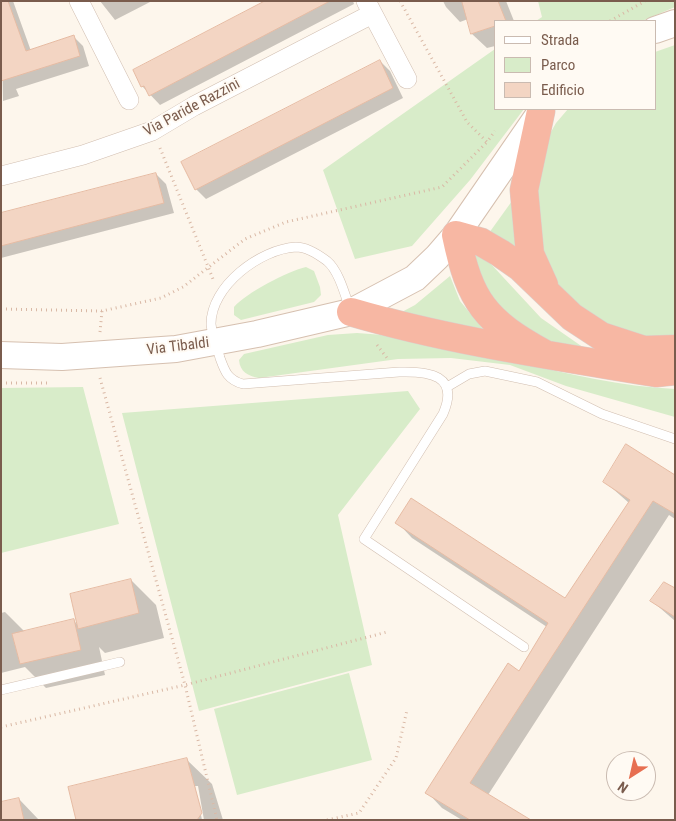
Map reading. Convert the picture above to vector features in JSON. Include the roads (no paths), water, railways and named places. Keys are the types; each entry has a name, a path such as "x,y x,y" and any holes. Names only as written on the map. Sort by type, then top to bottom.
{"highway":[{"path":"542,110 524,190 530,254 547,294"},
{"path":"545,354 519,340 496,322 477,300 464,273 456,235 481,242 500,253 520,268 572,317 601,336 644,350 675,350"},
{"path":"351,312 398,326 545,354 656,373 675,371"}],"street":[{"path":"79,1 129,100"},
{"path":"369,8 407,79"},
{"name":"Via Paride Razzini","path":"1,176 83,154 152,131 369,8"},
{"path":"656,30 675,23"},
{"name":"Via Tibaldi","path":"1,354 62,357 176,349 351,312 415,278 456,235 542,110"}],"lane":[{"path":"351,312 329,263 315,253 297,247 274,253 252,264 232,278 220,293 211,324 226,375 234,382 243,384 418,372 437,375 447,387 449,401 443,414 364,539 524,647"},
{"path":"447,387 469,374 485,371 537,382 602,414 675,439"},
{"path":"1,690 120,662"}]}
